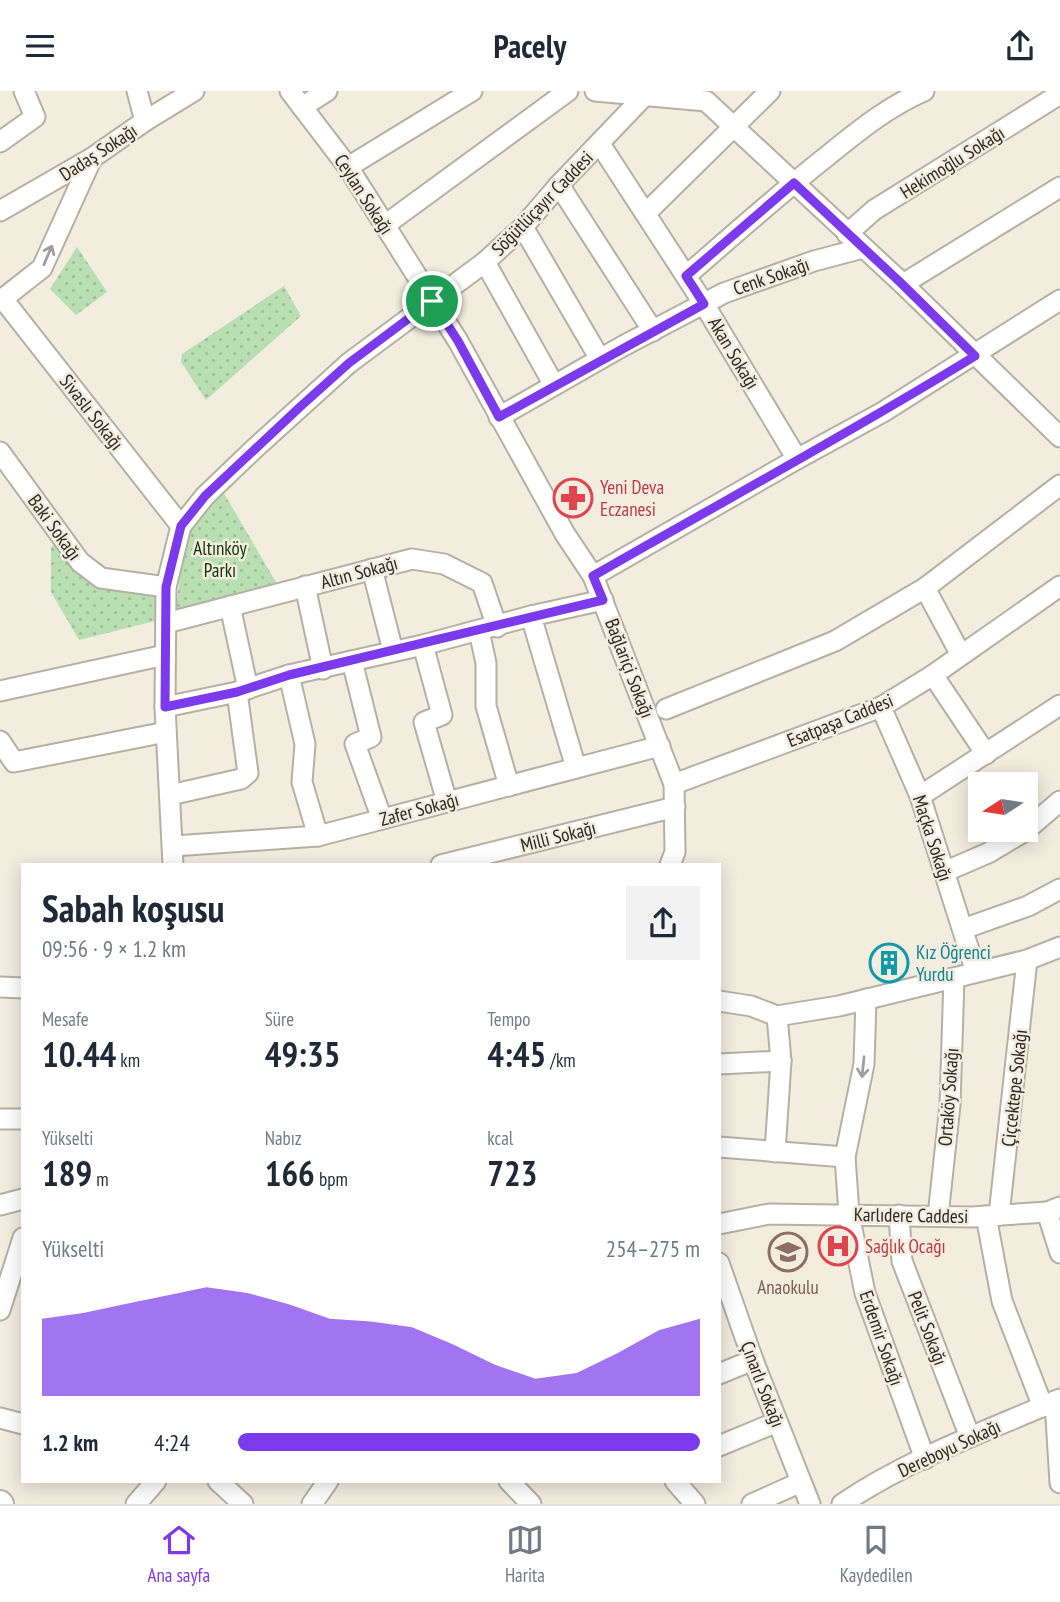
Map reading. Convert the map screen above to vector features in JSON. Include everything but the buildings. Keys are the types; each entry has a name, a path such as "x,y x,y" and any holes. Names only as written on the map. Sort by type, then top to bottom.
{"street":[{"path":"0,142 35,117 24,91"},
{"path":"137,91 145,121"},
{"name":"Dadaş Sokağı","path":"0,211 92,158 194,91"},
{"name":"Ceylan Sokağı","path":"290,91 348,167 432,301"},
{"path":"302,107 327,91"},
{"path":"348,167 472,91"},
{"path":"384,225 568,91"},
{"path":"595,91 706,101 902,284 1060,437"},
{"path":"646,213 770,91"},
{"path":"686,276 894,97 924,91"},
{"name":"Söğütlüçayır Caddesi","path":"174,855 165,707 166,587 181,526 205,496 349,363 485,262 523,227 559,185 647,94"},
{"name":"Hekimoğlu Sokağı","path":"847,235 874,210 1060,94"},
{"name":"Akan Sokağı","path":"600,143 704,304 797,459"},
{"path":"1,300 42,268 92,158"},
{"path":"559,185 653,331"},
{"path":"902,284 1057,195"},
{"path":"523,227 600,359"},
{"name":"Cenk Sokağı","path":"499,417 724,293 814,261 863,248"},
{"path":"485,262 554,385"},
{"name":"Sivaslı Sokağı","path":"1,300 181,526"},
{"path":"593,576 883,412 1060,300"},
{"name":"Bağlariçi Sokağı","path":"432,301 458,341 565,534 593,576 674,784"},
{"name":"Baki Sokağı","path":"0,452 80,562 101,578 166,587"},
{"path":"666,709 835,641 925,588 1060,485"},
{"name":"Altın Sokağı","path":"166,623 412,559 444,564 482,583 488,629 485,706 509,786"},
{"path":"372,569 393,651"},
{"path":"305,586 323,669"},
{"name":"Esatpaşa Caddesi","path":"674,784 881,707 933,675 1060,586"},
{"path":"925,588 961,655"},
{"path":"165,707 603,600"},
{"path":"170,795 242,779 248,773 243,690 230,606"},
{"path":"531,616 576,768"},
{"path":"422,645 442,715 424,722 447,802"},
{"path":"0,691 165,655"},
{"path":"352,661 371,737 355,744 382,819"},
{"path":"289,675 305,744 302,782 318,836"},
{"path":"933,675 986,754"},
{"path":"920,796 1060,705"},
{"name":"Maçka Sokağı","path":"881,707 920,796 976,972"},
{"path":"0,741 14,762 166,732"},
{"name":"Zafer Sokağı","path":"174,855 318,836 660,746"},
{"path":"671,863 675,852 674,784"},
{"path":"944,871 988,853 1025,831 1060,801"},
{"name":"Milli Sokağı","path":"474,861 674,807"},
{"path":"963,929 1028,907 1060,889"},
{"path":"721,1001 751,1006 777,1016 954,978 1027,960 1060,947"},
{"name":"Çiçcektepe Sokağı","path":"1027,960 992,1216 1002,1301 1053,1402 1060,1483"},
{"name":"Ortaköy Sokağı","path":"938,1216 950,1105 954,978"},
{"path":"0,987 21,988"},
{"name":"Erdemir Sokağı","path":"866,999 863,1072 845,1157 849,1214 864,1293 925,1459"},
{"path":"775,1152 781,1061 777,1016"},
{"path":"721,1064 781,1061"},
{"path":"0,1119 21,1119"},
{"path":"721,1147 845,1157"},
{"path":"0,1205 21,1200"},
{"path":"1053,1209 1060,1253"},
{"name":"Karlıdere Caddesi","path":"721,1224 769,1214 992,1216 1053,1209"},
{"name":"Pelit Sokağı","path":"899,1215 902,1261 970,1437"},
{"path":"0,1310 5,1276 21,1242"},
{"name":"Çınarlı Sokağı","path":"721,1275 724,1293 810,1504"},
{"path":"721,1373 753,1360"},
{"name":"Dereboyu Sokağı","path":"842,1504 868,1496 925,1459 970,1437 1053,1402"},
{"path":"0,1418 21,1423"},
{"path":"721,1446 777,1422"},
{"path":"752,1504 801,1482"},
{"path":"136,1504 154,1483"},
{"path":"220,1483 243,1504"},
{"path":"312,1504 327,1483"},
{"path":"511,1483 531,1504"},
{"path":"677,1483 695,1504"}],"green space":[{"path":"77,247 107,292 76,315 50,289"},
{"path":"284,286 301,316 206,400 181,362 182,354"},
{"name":"Altınköy Parkı","path":"222,490 277,584 176,609 186,530"},
{"path":"59,540 80,569 159,591 159,620 79,640 51,592 51,547"}],"place":[{"name":"Yeni Deva Eczanesi","path":"573,498"},
{"name":"Kız Öğrenci Yurdu","path":"889,963"},
{"name":"Sağlık Ocağı","path":"838,1246"},
{"name":"Anaokulu","path":"788,1252"}],"route":[{"path":"794,183 975,356 883,412 593,576 603,600 289,675 237,692 165,707 166,587 181,526 205,496 301,406 349,363 432,301 458,341 499,417 623,346 704,304 686,276 794,183"}]}
